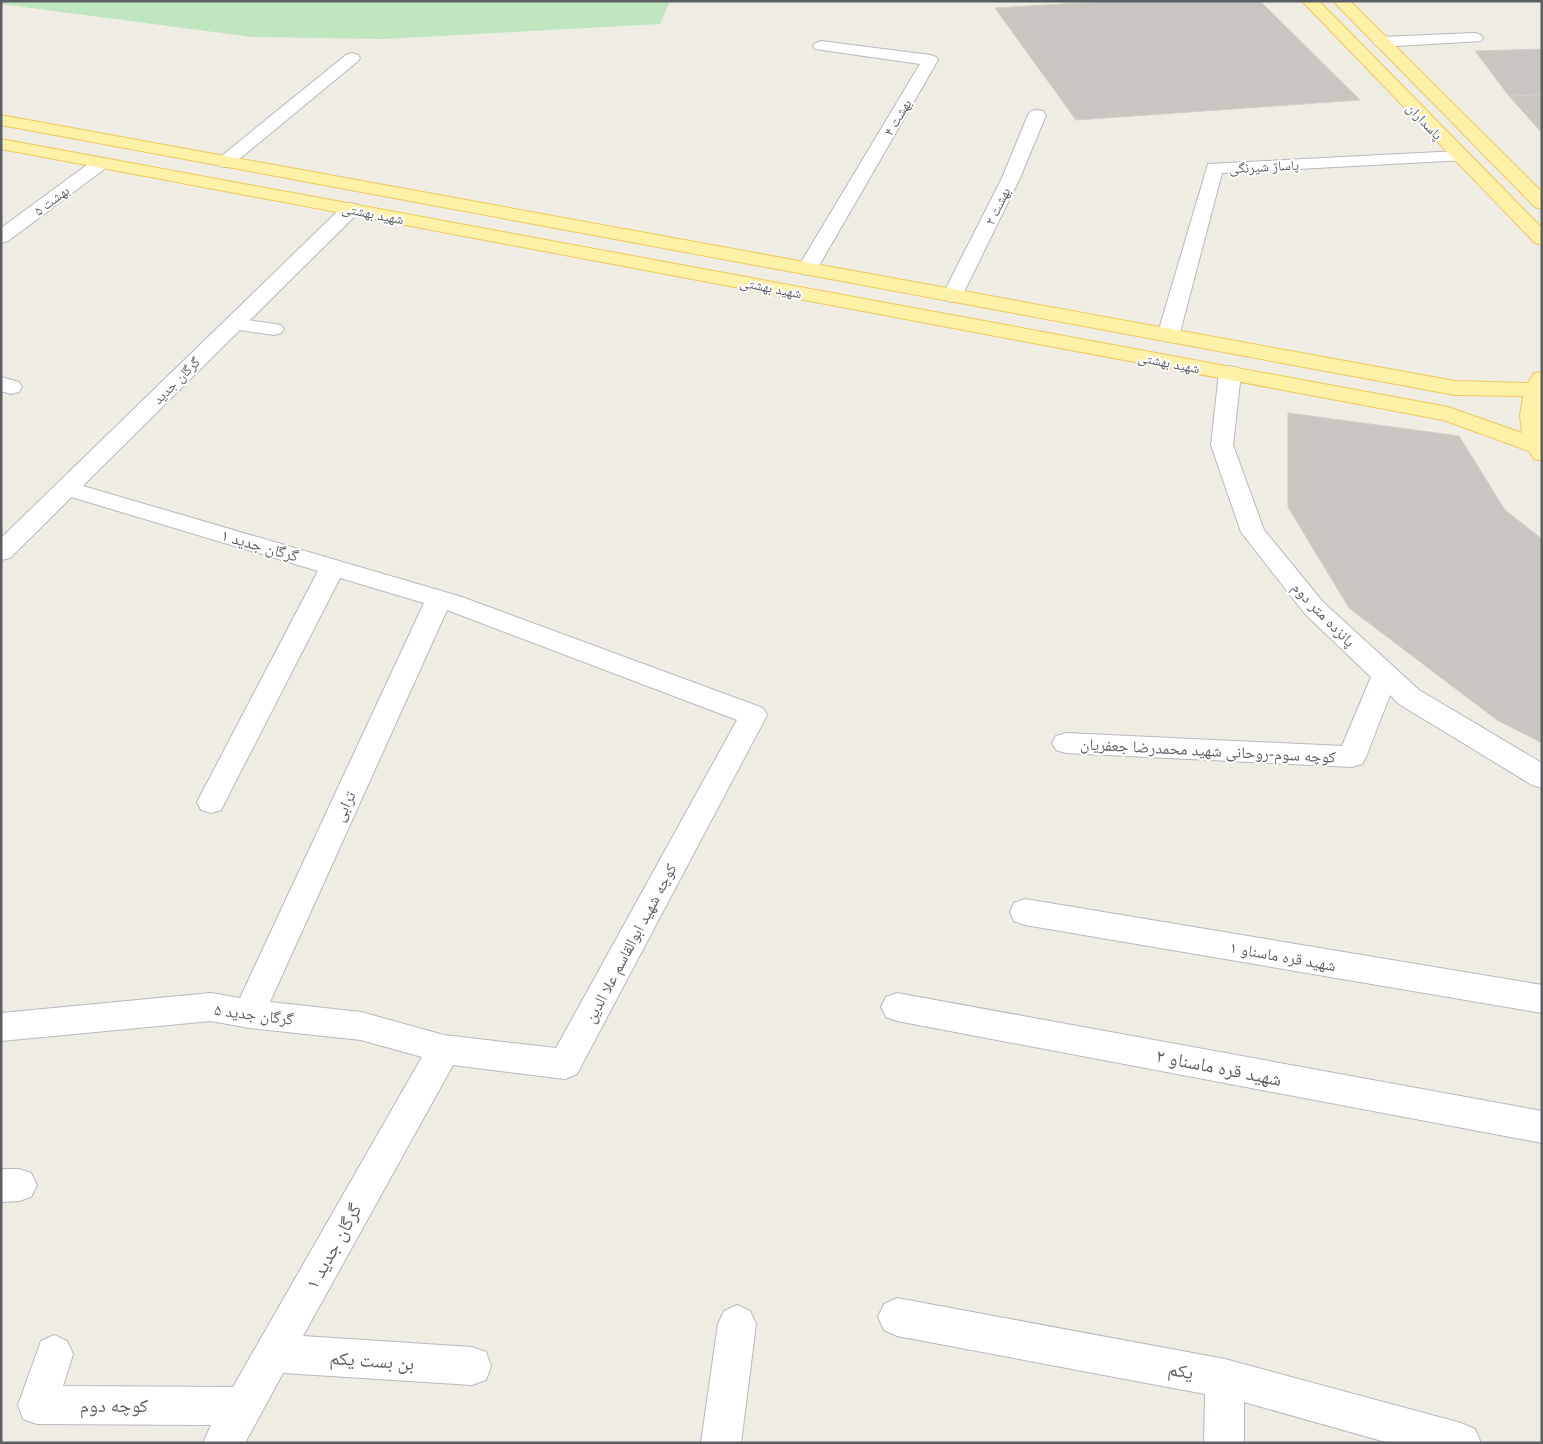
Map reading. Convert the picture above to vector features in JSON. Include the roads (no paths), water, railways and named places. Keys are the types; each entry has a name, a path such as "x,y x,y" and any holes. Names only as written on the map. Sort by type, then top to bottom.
{"main road":[{"name":"پاسداران","path":"1310,1 1542,239"},
{"name":"پاسداران","path":"1341,1 1542,204"},
{"name":"شهید بهشتی","path":"1,120 1455,388 1538,384"},
{"name":"شهید بهشتی","path":"1,144 1448,414 1539,450"},
{"path":"624,260 641,238"},
{"path":"1239,375 1248,350"},
{"path":"1538,384 1530,416 1539,450"}],"street":[{"path":"1381,42 1475,38"},
{"name":"۴ بهشت","path":"807,269 930,60 821,46"},
{"path":"225,162 352,58"},
{"name":"بهشت ۲","path":"952,296 1011,178 1037,115"},
{"name":"پاساژ شیرنگی","path":"1168,336 1214,168 1459,156"},
{"name":"بهشت ۵","path":"1,237 101,163"},
{"name":"گرگان جدید","path":"1,552 351,209"},
{"path":"233,324 274,329"},
{"name":"پانزده متر دوم","path":"1239,375 1222,445 1253,532 1314,608 1409,697 1542,777"},
{"name":"گرگان جدید ۱","path":"66,488 446,601 753,715"},
{"path":"210,802 333,567"},
{"name":"ترابی","path":"249,1014 446,601"},
{"name":"کوچه سوم-روحانی شهید محمدرضا جعفریان","path":"1066,743 1352,757 1385,675"},
{"name":"کوچه شهید ابوالقاسم علا الدین","path":"444,1049 564,1064 753,715"},
{"name":"۱ شهید قره ماسناو","path":"1025,912 1542,1000"},
{"name":"گرگان جدید ۵","path":"1,1027 211,1007 249,1014 361,1026 444,1049"},
{"name":"۲ شهید قره ماسناو","path":"897,1007 1542,1127"},
{"name":"گرگان جدید ۱","path":"223,1443 444,1049"},
{"name":"یکم","path":"897,1317 1225,1378 1461,1443"},
{"path":"721,1443 737,1324"},
{"name":"بن بست یکم","path":"273,1353 472,1366"},
{"name":"کوچه دوم","path":"54,1354 38,1405 243,1406"},
{"path":"1224,1443 1225,1378"}]}
